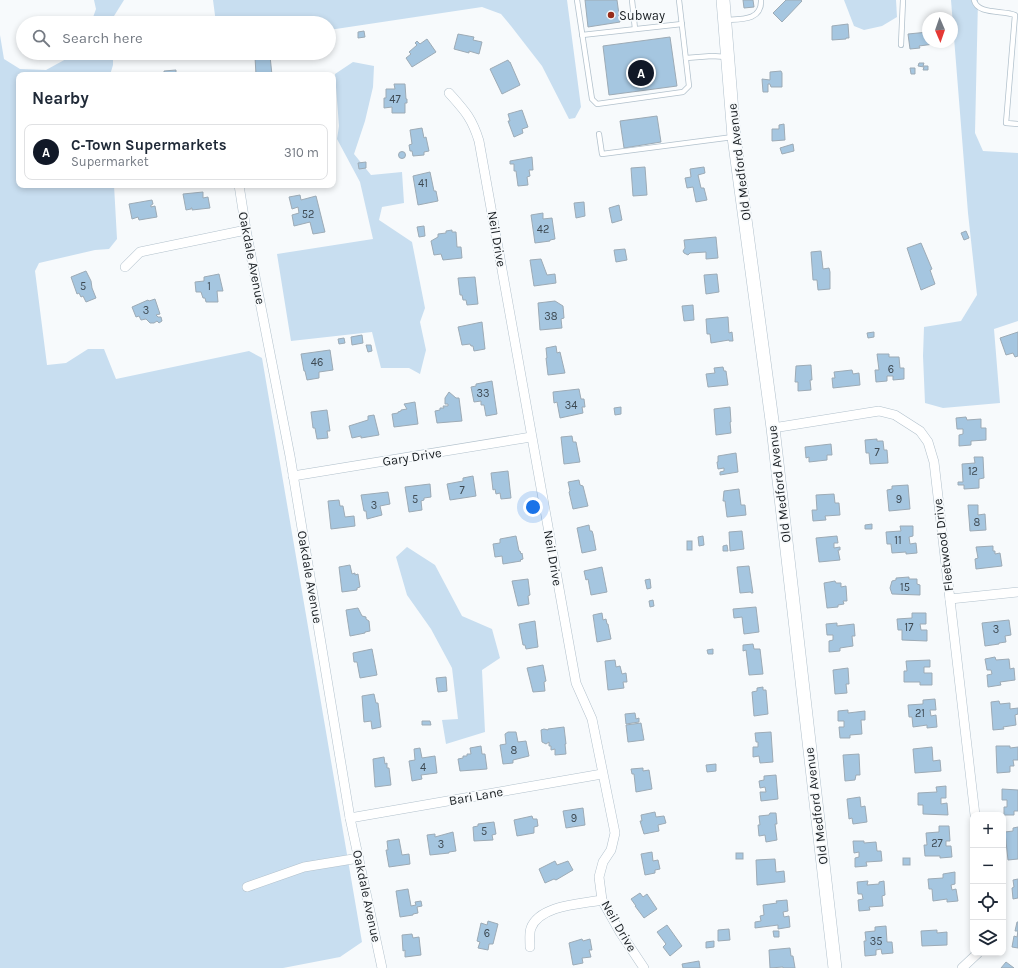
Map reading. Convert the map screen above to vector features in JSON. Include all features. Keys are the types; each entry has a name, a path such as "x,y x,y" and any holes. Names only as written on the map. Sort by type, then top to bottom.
{"street":[{"name":"Old Medford Avenue","path":"724,0 734,137 773,428 835,968"},
{"name":"Neil Drive","path":"449,93 468,114 480,141 574,676 592,720 615,833 611,850 603,862 599,877 602,900 620,932 644,968"},
{"name":"Oakdale Avenue","path":"239,188 246,230 290,456 350,818 382,968"},
{"path":"125,267 140,252 246,230"},
{"name":"Fleetwood Drive","path":"773,428 879,411 895,415 920,431 928,442 934,462 975,812"},
{"name":"Gary Drive","path":"293,476 531,437"},
{"path":"950,599 1018,592"},
{"name":"Bari Lane","path":"350,818 602,774"},
{"path":"248,887 304,868 359,858"},
{"path":"530,946 531,928 542,914 551,909 602,900"},
{"path":"962,968 975,956"}],"lane":[{"path":"577,0 592,99 597,104 683,92 689,86 679,0"},
{"path":"632,0 635,29"},
{"path":"725,20 751,18 759,13 762,6 762,0"},
{"path":"902,45 903,0"},
{"path":"974,0 982,10 1010,13 1015,15 1006,123 1018,124"},
{"path":"582,35 682,24"},
{"path":"686,58 712,56 728,57"},
{"path":"599,134 602,154 734,137"}],"shaded area":[{"path":"94,0 124,0 114,16 94,16 96,9"},
{"path":"213,0 567,0 581,107 575,118 569,119 542,66 511,26 501,14 482,7 336,29 336,16 215,16"},
{"path":"844,0 896,0 897,17 882,26 864,30 854,26"},
{"path":"951,0 978,0 975,133 983,151 1018,153 1018,321 994,329 1000,403 943,408 925,403 923,356 924,327 961,321 977,295 968,213 955,48 958,48 958,12 952,12"},
{"path":"0,35 4,59 20,69 46,70 64,60 113,60 111,72 16,72 16,188 114,188 117,239 109,249 95,250 39,263 35,271 47,365 66,363 88,349 104,349 116,379 249,351 262,358 362,942 340,957 283,968 0,968"},
{"path":"353,62 374,66 373,87 365,121 354,154 371,175 402,172 404,203 382,207 379,220 412,242 425,308 420,322 426,350 420,374 409,368 381,368 372,332 291,341 277,254 373,239 360,182 337,139 339,126 336,73"},
{"path":"407,547 435,565 462,616 492,629 500,658 482,670 485,732 446,744 442,720 458,719 452,668 431,629 407,595 396,557"}],"building":[{"path":"585,0 617,0 620,22 588,27"},
{"path":"743,0 753,0 754,7 744,8"},
{"path":"786,0 802,1 782,22 773,13"},
{"path":"848,24 849,38 832,40 832,26"},
{"path":"364,31 365,37 358,38 358,32"},
{"path":"922,33 922,46 919,46 920,48 910,49 908,34"},
{"path":"458,34 474,37 473,40 482,42 479,54 454,49"},
{"path":"670,37 677,86 609,95 603,46"},
{"path":"427,39 436,52 412,67 406,58 411,54 409,52 417,45 415,43 417,41 420,44"},
{"path":"255,60 270,60 272,72 256,72"},
{"path":"508,60 520,85 502,94 490,69"},
{"path":"919,63 924,63 923,66 928,66 928,70 923,70 924,67 918,66"},
{"path":"910,68 915,68 915,74 911,74"},
{"path":"176,70 176,72 164,72"},
{"path":"781,71 782,87 771,87 770,84 768,84 768,92 763,92 762,79 770,80 770,72"},
{"path":"394,84 405,84 407,103 405,103 405,113 392,113 392,107 384,108 386,89 395,89"},
{"path":"522,110 528,127 522,129 523,133 514,137 508,121 510,121 508,114"},
{"path":"657,116 661,142 624,148 620,121"},
{"path":"784,124 785,140 772,141 772,129 779,129 779,125"},
{"path":"422,128 424,138 426,137 429,151 424,152 424,155 413,156 409,145 412,144 410,130"},
{"path":"793,144 794,151 782,154 780,148"},
{"path":"402,151 405,152 405,158 402,159 399,158 398,155 399,152"},
{"path":"532,157 533,170 529,170 530,176 527,177 528,185 518,186 516,171 514,171 514,164 510,164 510,161"},
{"path":"366,162 366,168 359,169 358,163"},
{"path":"645,167 647,195 633,196 631,168"},
{"path":"704,167 705,173 698,175 701,188 704,188 707,200 696,202 693,187 687,188 685,178 691,177 690,169"},
{"path":"430,172 438,201 418,205 413,176"},
{"path":"203,192 203,198 208,197 210,208 192,210 191,208 186,210 183,194"},
{"path":"300,195 301,200 316,196 325,232 313,234 310,222 294,226 292,215 299,213 298,207 292,209 289,197"},
{"path":"152,200 153,204 151,207 155,206 157,217 139,220 138,217 132,219 129,204"},
{"path":"584,202 585,216 576,218 574,203"},
{"path":"619,205 622,220 612,223 609,208"},
{"path":"543,213 543,219 552,218 555,239 535,243 531,215"},
{"path":"424,226 425,236 419,237 417,227"},
{"path":"452,230 452,232 456,232 457,247 461,247 462,258 443,260 441,254 434,255 431,241 438,237 438,234 446,233 446,231"},
{"path":"966,231 969,238 964,240 961,233"},
{"path":"716,237 718,258 706,259 706,252 690,253 688,255 683,251 685,248 684,240"},
{"path":"921,243 932,269 930,270 935,284 921,290 907,248"},
{"path":"625,249 627,260 616,262 614,250"},
{"path":"821,251 823,269 829,268 830,272 830,289 818,290 817,280 813,280 811,252"},
{"path":"541,259 547,275 555,274 556,283 534,286 530,260"},
{"path":"86,271 91,281 96,298 86,302 83,296 81,297 79,293 77,294 71,277"},
{"path":"219,274 223,291 217,291 218,302 206,302 201,292 196,292 195,282 204,281 204,277"},
{"path":"717,274 719,292 706,294 704,275"},
{"path":"475,277 478,304 467,305 466,300 463,300 462,295 460,295 458,278"},
{"path":"155,299 160,314 156,315 161,317 162,321 159,323 157,321 150,323 146,319 141,320 139,316 136,317 132,307 148,300"},
{"path":"555,301 563,306 564,318 561,319 562,328 540,330 538,303"},
{"path":"693,305 694,320 684,321 682,306"},
{"path":"728,317 729,333 732,332 733,341 729,340 711,343 710,334 707,334 706,319"},
{"path":"482,322 485,349 474,351 473,346 470,344 462,345 458,327"},
{"path":"874,332 874,337 868,338 867,333"},
{"path":"1018,332 1018,356 1015,357 1013,353 1006,355 1000,338"},
{"path":"362,335 363,343 352,345 351,337"},
{"path":"344,338 345,343 339,344 338,339"},
{"path":"366,345 371,345 372,351 368,352"},
{"path":"556,346 557,353 560,352 565,373 548,375 546,348"},
{"path":"330,350 333,370 319,372 319,378 307,380 301,354"},
{"path":"877,354 889,354 889,357 899,357 900,368 904,368 904,379 893,380 893,376 887,376 887,381 876,382 875,370 879,370"},
{"path":"811,365 811,390 798,391 798,382 795,382 796,366"},
{"path":"723,367 724,371 726,371 728,385 708,387 706,374 715,373 714,368"},
{"path":"852,370 853,374 859,373 860,385 833,388 832,378 835,378 834,372"},
{"path":"492,381 497,414 486,416 484,405 481,405 481,401 474,402 471,387 476,386 476,384"},
{"path":"579,389 581,399 584,399 585,407 582,407 583,413 560,418 557,402 554,403 553,392"},
{"path":"449,392 456,398 459,398 462,421 437,423 435,411 440,410 440,408 444,408 443,406 448,406 448,404 445,404 445,398"},
{"path":"415,402 418,424 394,427 392,414 407,409 404,404"},
{"path":"621,407 621,414 615,415 614,408"},
{"path":"730,407 731,433 716,435 714,409"},
{"path":"327,410 330,431 327,431 328,438 317,439 315,428 313,428 311,412"},
{"path":"374,415 379,435 352,438 349,426 368,420 368,416"},
{"path":"966,417 967,420 981,419 981,428 986,428 986,440 971,441 971,445 959,446 959,435 963,434 963,429 957,429 956,418"},
{"path":"572,436 573,442 576,442 580,462 564,464 561,437"},
{"path":"877,439 877,441 883,441 884,450 887,450 888,463 870,464 869,453 866,453 865,440"},
{"path":"831,444 832,455 827,455 827,460 809,462 809,457 806,458 805,447"},
{"path":"736,453 738,472 720,475 720,472 724,471 724,468 718,469 718,456"},
{"path":"974,457 983,457 984,478 979,479 979,488 964,489 964,485 958,485 958,482 963,482 962,464 975,463"},
{"path":"508,471 511,498 501,499 500,493 496,494 495,489 493,490 491,473"},
{"path":"473,476 476,496 450,500 447,484 463,481 463,478"},
{"path":"579,480 580,485 583,486 588,506 573,509 568,482"},
{"path":"430,484 431,497 424,498 424,500 421,501 422,510 409,512 405,487"},
{"path":"908,485 910,509 889,511 887,490 892,489 892,486"},
{"path":"739,489 741,505 745,505 746,515 727,517 725,501 723,501 724,491"},
{"path":"388,492 390,504 380,506 382,515 367,519 361,495"},
{"path":"834,494 835,503 839,503 840,515 825,516 826,520 813,521 812,510 817,510 816,495"},
{"path":"339,500 340,506 343,506 345,517 354,516 355,526 331,529 328,501"},
{"path":"968,505 978,505 978,515 985,514 986,530 970,531"},
{"path":"872,524 872,529 865,529 865,525"},
{"path":"589,525 590,531 592,531 593,534 596,550 582,553 577,528"},
{"path":"900,526 913,526 913,536 909,537 910,544 916,543 917,553 892,553 891,544 887,544 886,532 901,531"},
{"path":"742,531 744,549 730,551 729,532"},
{"path":"516,536 519,551 521,554 522,553 523,559 520,560 521,561 503,564 502,556 495,557 493,544 500,543 500,539"},
{"path":"703,536 704,545 699,546 698,537"},
{"path":"837,536 838,543 834,543 834,548 840,547 840,550 838,550 840,560 819,562 816,538"},
{"path":"687,541 692,541 692,550 687,550"},
{"path":"727,545 728,551 723,551 723,546"},
{"path":"993,546 993,551 995,551 995,554 1000,553 1002,566 976,569 975,559 978,558 976,547"},
{"path":"350,565 352,574 358,574 360,587 357,588 357,590 342,592 339,567"},
{"path":"749,566 753,593 740,593 737,567"},
{"path":"602,567 607,592 591,595 588,579 586,580 584,571"},
{"path":"909,577 909,579 917,579 917,584 920,585 920,595 892,594 890,588 892,581 896,580 896,578"},
{"path":"528,579 530,595 528,596 529,604 518,606 512,581"},
{"path":"650,579 651,588 647,589 645,580"},
{"path":"835,581 836,583 841,583 841,587 846,586 847,601 843,601 844,604 838,605 838,607 827,608 824,583"},
{"path":"653,600 654,606 650,607 649,601"},
{"path":"756,607 759,632 744,634 742,617 734,618 733,609"},
{"path":"358,608 362,616 366,617 369,621 370,631 350,636 346,610"},
{"path":"602,613 603,620 606,619 608,624 611,639 597,642 593,615"},
{"path":"912,613 926,613 926,624 920,624 921,630 927,630 927,641 902,640 902,630 898,630 897,619 912,618"},
{"path":"1009,620 1011,635 1005,636 1006,642 985,646 982,623"},
{"path":"535,621 538,647 526,649 525,645 523,645 519,624"},
{"path":"837,623 837,626 854,624 855,636 852,636 853,646 840,648 840,651 829,652 829,641 833,640 833,635 827,635 826,624"},
{"path":"753,644 754,649 760,649 763,674 749,675 746,650 743,651 743,645"},
{"path":"372,649 377,675 360,678 357,662 354,662 353,653"},
{"path":"713,649 713,654 708,654 707,650"},
{"path":"995,657 996,660 1009,659 1010,669 1014,668 1015,680 1000,682 1001,685 988,687 987,675 992,674 991,670 987,670 985,659"},
{"path":"615,660 616,667 620,666 622,674 626,673 627,682 623,682 624,688 608,690 605,661"},
{"path":"930,660 930,667 924,667 924,673 932,673 932,685 920,685 920,682 904,682 904,671 907,671 906,661"},
{"path":"543,665 546,681 544,682 545,691 533,692 527,668"},
{"path":"848,668 849,684 846,684 847,693 835,694 833,670"},
{"path":"446,677 447,691 438,692 436,678"},
{"path":"763,687 763,690 766,690 768,714 754,716 752,692 757,691 757,688"},
{"path":"374,694 376,703 378,703 381,727 372,729 371,721 364,722 362,696"},
{"path":"935,699 936,710 930,710 931,716 936,715 937,727 927,728 927,725 913,727 912,717 909,717 908,705 923,704 923,700"},
{"path":"999,701 1000,704 1010,703 1010,709 1018,708 1018,714 1015,715 1016,725 1003,727 1004,729 993,730 991,702"},
{"path":"848,710 848,713 865,711 865,720 861,720 862,734 850,735 850,738 840,738 839,727 844,727 844,721 838,721 838,711"},
{"path":"635,713 636,719 639,718 639,722 626,724 625,714"},
{"path":"422,721 430,721 431,725 422,725"},
{"path":"641,723 644,740 628,742 626,725"},
{"path":"564,727 566,754 555,755 555,749 551,750 549,742 546,744 542,742 541,730"},
{"path":"508,732 516,732 518,742 526,741 529,756 513,760 513,763 503,764 500,745 506,744 505,734"},
{"path":"771,732 773,762 760,763 759,756 753,757 753,747 758,747 755,733"},
{"path":"481,746 482,754 485,754 487,769 460,771 458,759 463,758 463,756 467,756 467,754 471,754 470,748"},
{"path":"996,746 1010,746 1010,748 1018,747 1018,760 1013,760 1014,766 1010,766 1010,772 997,773"},
{"path":"932,747 933,761 940,760 941,771 915,773 913,749"},
{"path":"420,748 422,758 435,756 437,773 421,775 422,779 412,781 409,761 415,760 414,749"},
{"path":"859,754 860,775 856,775 855,780 845,781 843,755"},
{"path":"384,757 385,764 387,763 387,768 389,768 391,785 375,787 373,759"},
{"path":"716,764 716,771 707,772 706,765"},
{"path":"643,768 643,771 649,770 652,789 636,792 634,774 632,774 631,769"},
{"path":"776,775 778,799 761,801 760,792 766,792 765,787 760,788 759,781 764,780 764,776"},
{"path":"946,786 946,798 941,798 941,804 947,803 948,815 923,814 923,805 918,805 918,793 937,792 936,787"},
{"path":"1002,789 1018,790 1018,811 1014,811 1014,815 1006,815 1006,812 1004,812 1004,807 1007,807 1007,800 1002,800"},
{"path":"860,797 861,807 865,806 867,822 853,824 852,818 849,819 847,799"},
{"path":"583,808 585,825 566,828 563,811"},
{"path":"655,812 656,817 664,816 666,823 658,825 659,831 644,834 640,821 642,821 641,815"},
{"path":"770,813 776,813 777,824 775,824 777,840 766,842 765,835 759,836 759,816 769,815"},
{"path":"532,816 533,819 537,819 538,826 534,827 534,833 517,836 514,820"},
{"path":"494,822 496,834 492,835 493,840 474,841 473,827 478,826 478,824"},
{"path":"939,826 949,826 950,841 946,841 946,846 951,846 952,857 940,858 940,856 925,856 924,845 927,845 926,833 939,832"},
{"path":"1018,827 1018,859 1008,860 1006,832 1013,831 1013,828"},
{"path":"453,832 456,851 430,855 427,835 435,834 435,837"},
{"path":"399,839 402,855 409,854 410,864 389,867 386,850 388,850 387,841"},
{"path":"853,841 864,841 864,843 876,842 877,851 881,851 882,861 866,862 867,866 855,867 855,858 859,857 859,852 854,853"},
{"path":"652,852 653,861 658,860 660,869 655,870 655,873 645,875 641,854"},
{"path":"736,853 743,853 743,859 736,859"},
{"path":"903,858 910,858 910,865 903,865"},
{"path":"775,859 776,872 784,871 785,882 757,885 756,860"},
{"path":"555,861 557,865 568,861 573,870 556,880 554,879 545,883 539,869"},
{"path":"955,872 955,884 951,885 952,890 956,889 958,901 947,902 947,899 933,901 932,889 929,889 928,879 943,878 943,874"},
{"path":"1018,879 1018,898 1013,899 1013,880"},
{"path":"868,881 867,885 879,884 879,882 884,881 885,895 882,896 883,906 869,907 870,910 859,911 858,900 863,899 862,894 858,894 857,882"},
{"path":"408,889 411,906 416,905 415,902 421,901 422,906 417,907 418,913 400,917 396,891"},
{"path":"640,893 643,897 647,894 657,909 644,918 631,899"},
{"path":"787,900 788,911 783,912 784,917 789,916 790,927 778,929 778,925 755,928 755,922 761,921 760,916 764,915 763,905 777,903 776,901"},
{"path":"488,921 498,924 493,944 489,944 488,950 478,948 480,942 477,941 481,923 487,925"},
{"path":"1017,922 1018,931 1015,931"},
{"path":"667,925 682,946 670,956 663,947 666,944 657,932"},
{"path":"886,926 887,942 892,942 893,953 882,954 881,949 876,950 876,955 865,956 865,932 875,931 875,927"},
{"path":"729,929 730,940 718,941 718,930"},
{"path":"937,930 937,933 947,932 947,945 922,946 921,931"},
{"path":"773,931 779,931 779,937 774,937"},
{"path":"1018,931 1018,948 1012,947 1014,936 1017,937"},
{"path":"412,934 413,938 419,937 421,955 405,957 402,935"},
{"path":"582,939 583,941 590,939 592,950 589,950 591,957 582,958 583,963 573,965 569,943"},
{"path":"714,941 714,947 706,948 706,942"},
{"path":"790,948 795,968 770,968 769,950"},
{"path":"699,961 700,968 683,968 682,964"},
{"path":"1006,962 1014,968 1001,968"}],"place":[{"name":"Subway","path":"611,15"},
{"name":"C‑Town Supermarkets","path":"641,73"}]}
